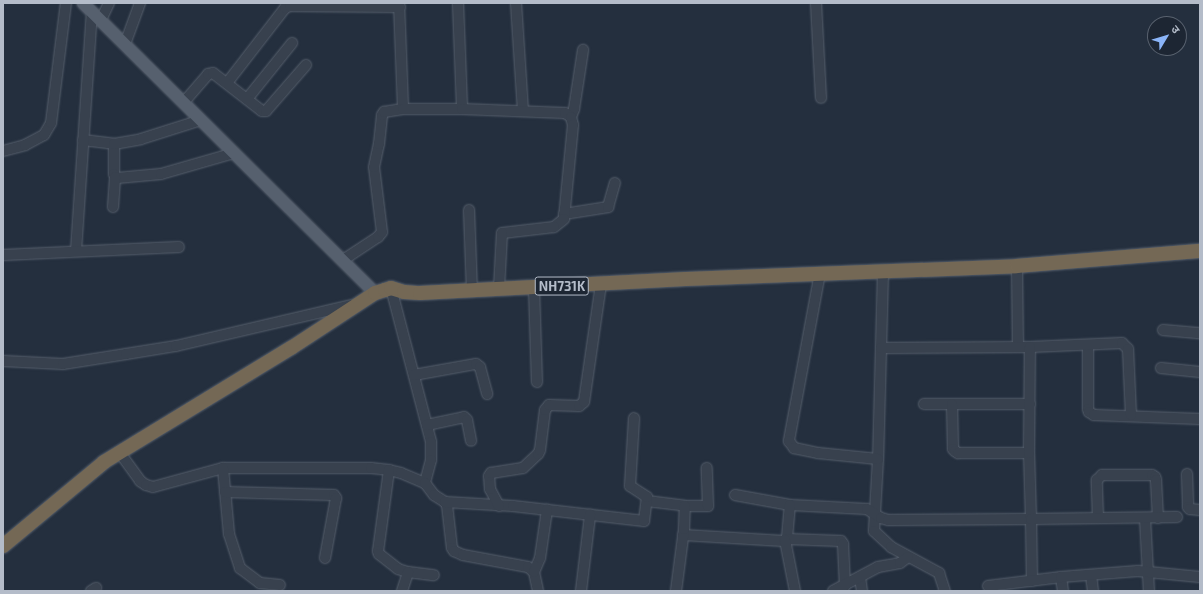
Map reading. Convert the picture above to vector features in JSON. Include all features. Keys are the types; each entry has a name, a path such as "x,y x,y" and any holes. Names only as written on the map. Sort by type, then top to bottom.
{"highway":[{"name":"NH731K","path":"391,288 412,294 820,273 883,272 1017,266 1200,251"},
{"path":"3,546 104,462 376,293 391,288"}],"main road":[{"path":"83,3 376,293"}],"street":[{"path":"3,151 25,145 44,135 51,123 66,3"},
{"path":"76,251 83,140 96,16 109,3"},
{"path":"125,44 140,3"},
{"path":"458,3 462,108"},
{"path":"516,3 523,111"},
{"path":"816,3 821,98"},
{"path":"227,83 285,8 290,6 400,5 403,109"},
{"path":"247,99 292,43"},
{"path":"499,289 502,233 554,227 564,219 573,125 571,117 583,50"},
{"path":"184,102 210,72 213,72 262,111 266,111 306,65"},
{"path":"343,260 381,235 374,167 379,144 382,115 387,110 462,108 565,113 571,117"},
{"path":"83,140 114,144 141,139 201,120"},
{"path":"113,207 115,177 114,144"},
{"path":"115,177 121,178 161,174 234,153"},
{"path":"564,214 608,207 615,183"},
{"path":"469,210 472,291"},
{"path":"3,255 179,247"},
{"path":"1017,266 1018,347"},
{"path":"883,272 878,459 874,531 891,548 939,573 945,591"},
{"path":"820,273 789,441 794,448 826,455 878,459"},
{"path":"499,506 490,489 489,476 491,473 523,468 538,454 540,450 545,410 550,404 579,406 584,402 601,284"},
{"path":"391,288 427,425 432,450 425,483"},
{"path":"534,288 537,382"},
{"path":"3,361 63,364 134,353 176,346 360,303"},
{"path":"1163,330 1200,333"},
{"path":"881,348 1030,347 1122,343 1128,349 1131,415"},
{"path":"1088,345 1089,412 1094,415 1131,415 1200,419"},
{"path":"1030,347 1029,454 1032,581"},
{"path":"414,375 476,364 480,367 487,394"},
{"path":"1161,368 1200,372"},
{"path":"924,404 1030,404"},
{"path":"952,404 953,449 955,452 1029,454"},
{"path":"427,425 464,417 467,420 471,441"},
{"path":"120,453 140,481 153,487 223,468 363,468 389,470 425,483 434,495 445,502 546,510 644,521 647,501 646,495 630,486 634,418"},
{"path":"223,468 229,534 240,568 260,583 280,585"},
{"path":"647,501 685,506 708,506 707,468"},
{"path":"389,470 378,551 381,558 398,570 434,575"},
{"path":"1187,474 1188,507 1190,509 1200,510"},
{"path":"1098,518 1097,480 1102,475 1152,475 1155,477 1158,518"},
{"path":"225,492 334,496 336,498 325,558"},
{"path":"735,495 790,505 867,509 888,520 1177,517"},
{"path":"445,502 447,505 452,548 454,551 463,555 528,566 534,572 538,591"},
{"path":"790,505 786,540 795,591"},
{"path":"676,591 685,506"},
{"path":"534,572 540,558 546,510"},
{"path":"581,591 590,516"},
{"path":"1145,518 1148,591"},
{"path":"683,535 841,541 843,544 845,586"},
{"path":"833,591 845,586 878,567 900,563 908,556"},
{"path":"988,586 1061,577 1147,571 1200,577"},
{"path":"402,591 408,572"},
{"path":"1090,575 1093,591"},
{"path":"860,577 862,591"},
{"path":"1061,577 1063,591"}]}
